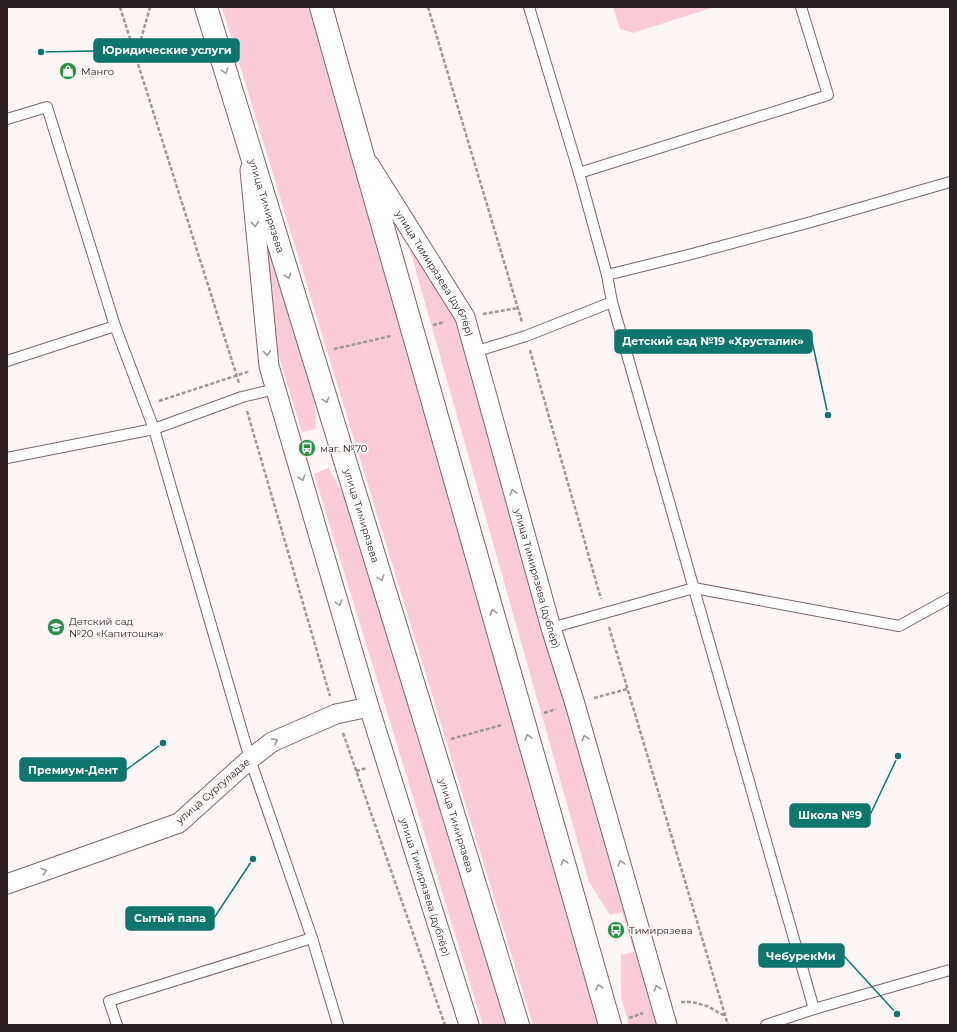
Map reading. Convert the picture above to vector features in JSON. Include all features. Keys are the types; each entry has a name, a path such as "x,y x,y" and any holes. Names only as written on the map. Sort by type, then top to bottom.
{"main road":[{"name":"улица Тимирязева","path":"206,7 518,1025"},
{"path":"321,7 610,1025"}],"street":[{"name":"улица Тимирязева (дублёр)","path":"247,143 268,366 369,707 469,1025"},
{"name":"улица Тимирязева (дублёр)","path":"362,153 465,317 550,628 575,704 667,1025"},
{"name":"улица Сургуладзе","path":"7,884 179,823 250,759 272,742 336,714 369,707"}],"lane":[{"path":"529,7 579,173 607,275 612,302 814,1009"},
{"path":"579,173 828,95 801,7"},
{"path":"7,119 47,107 115,326 154,429 250,759 312,938 338,1025"},
{"path":"607,275 688,256 950,182"},
{"path":"474,352 526,336 612,302"},
{"path":"7,361 115,326"},
{"path":"7,458 154,429 242,397 276,389"},
{"path":"550,628 694,588 899,626 950,598"},
{"path":"117,1025 109,1001 312,938"},
{"path":"766,1025 814,1009 950,970"}],"path":[{"path":"120,7 238,375 242,397 336,714 445,1025"},
{"path":"135,57 150,7"},
{"path":"428,7 516,300 627,689 728,1025"},
{"path":"432,745 627,689"},
{"path":"356,771 387,762"}],"shaded area":[{"path":"222,7 309,7 601,1025 533,1025"},
{"path":"613,7 714,7 633,33 620,29"},
{"path":"401,218 446,284 660,1025 629,1025 621,997 621,955 634,952 622,912 610,915 589,882"},
{"path":"264,228 313,376 316,429 302,432 274,340"},
{"path":"328,468 348,501 510,1025 483,1025 314,474"}],"place":[{"name":"Юридические услуги","path":"41,52"},
{"name":"Манго","path":"68,71"},
{"name":"Детский сад №19 «Хрусталик»","path":"828,415"},
{"name":"маг. №70","path":"307,448"},
{"name":"Детский сад №20 «Капитошка»","path":"56,627"},
{"name":"Премиум-Дент","path":"163,743"},
{"name":"Школа №9","path":"898,756"},
{"name":"Сытый папа","path":"253,859"},
{"name":"Тимирязева","path":"616,930"},
{"name":"ЧебурекМи","path":"897,1014"}]}
